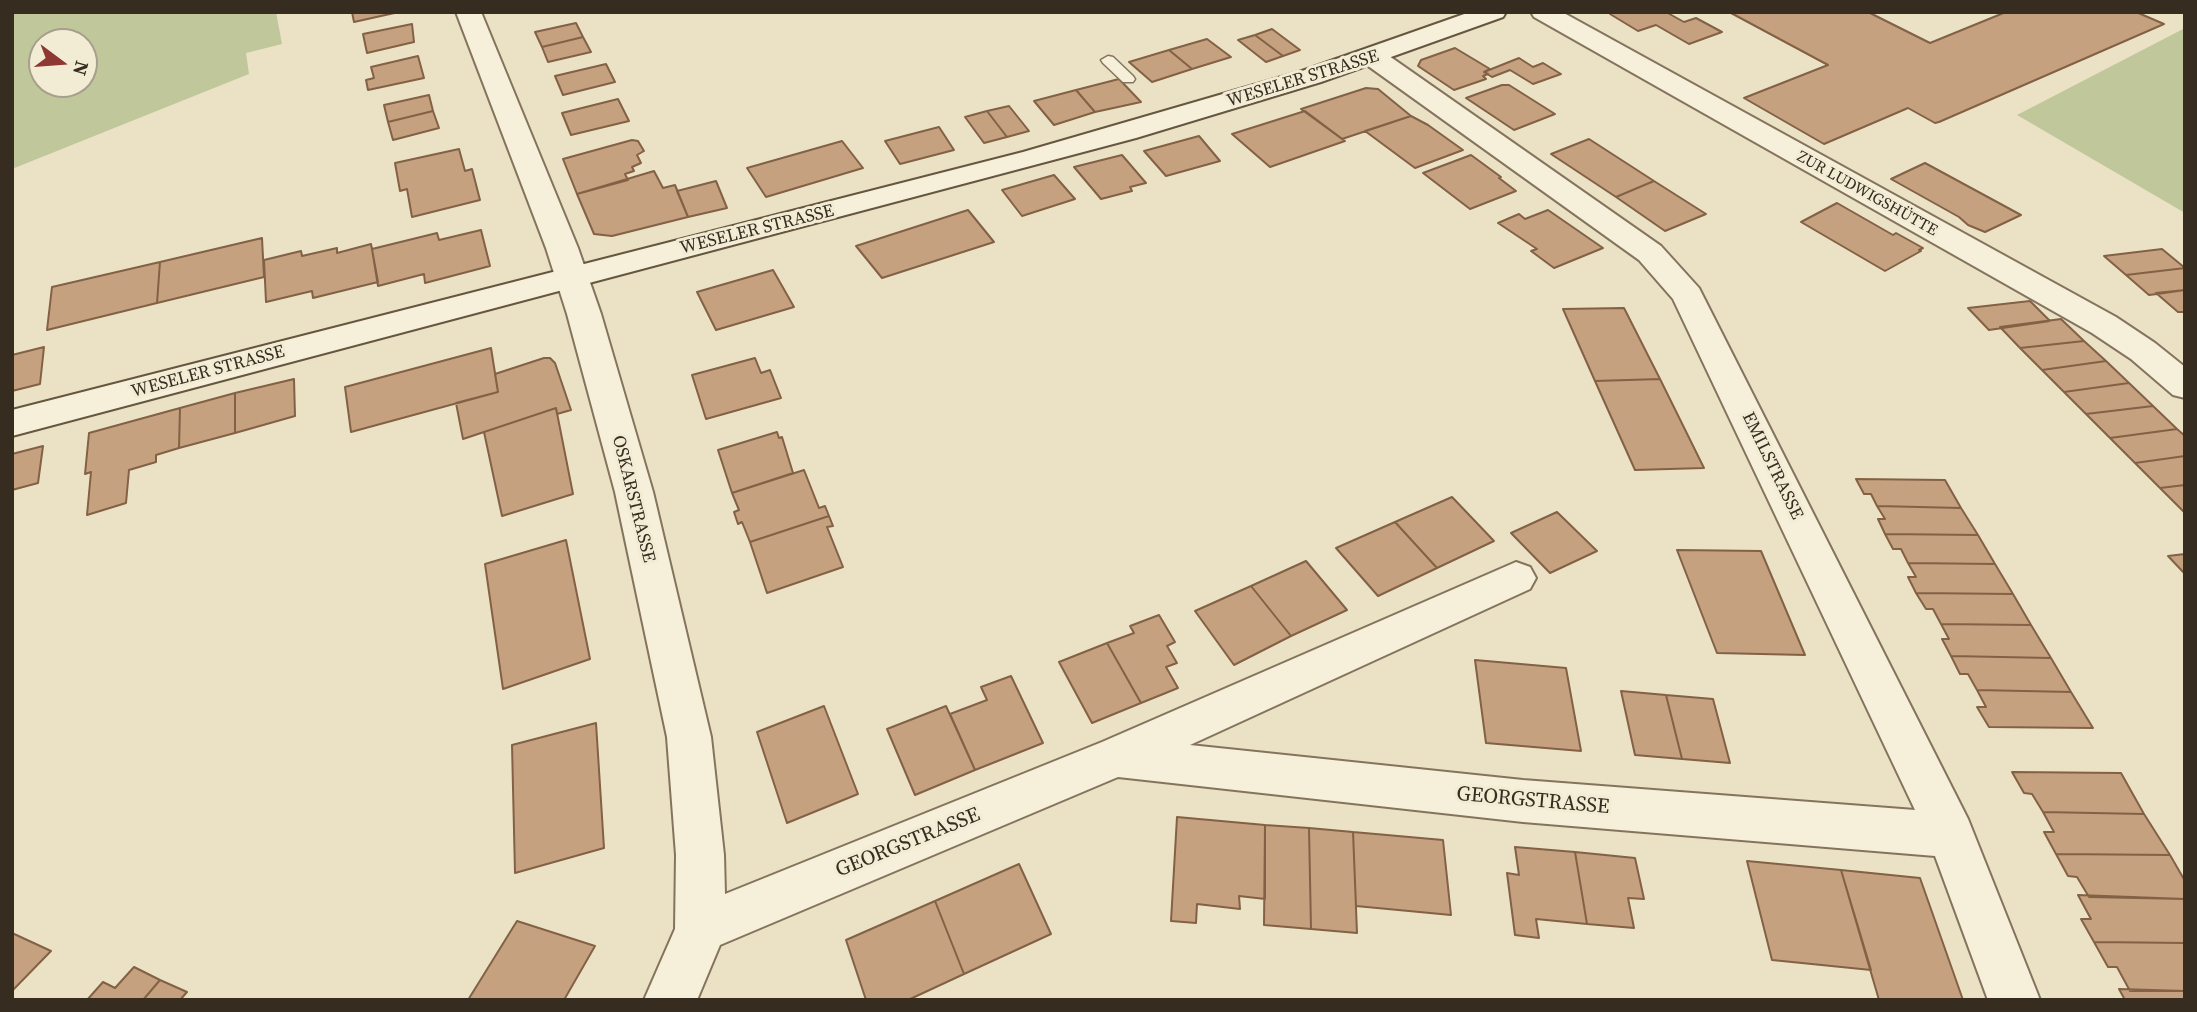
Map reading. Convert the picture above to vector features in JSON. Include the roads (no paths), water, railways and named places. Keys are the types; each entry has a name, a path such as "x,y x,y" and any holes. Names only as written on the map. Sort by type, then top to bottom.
{"street":[{"name":"OSKARSTRASSE","path":"468,12 573,278 634,492 690,737 701,855 700,929 692,954 670,1000"},
{"name":"WESELER STRASSE","path":"12,424 962,178 1164,121 1373,57 1494,12"},
{"name":"ZUR LUDWIGSHÜTTE","path":"1543,12 2104,325 2143,351 2185,386"},
{"name":"EMILSTRASSE","path":"1373,57 1650,253 1687,295 1951,835 2014,1000"},
{"name":"GEORGSTRASSE","path":"700,929 1116,757 1516,578"},
{"name":"GEORGSTRASSE","path":"1116,757 1523,801 1951,835"}],"lane":[{"path":"1108,60 1128,79"}]}
